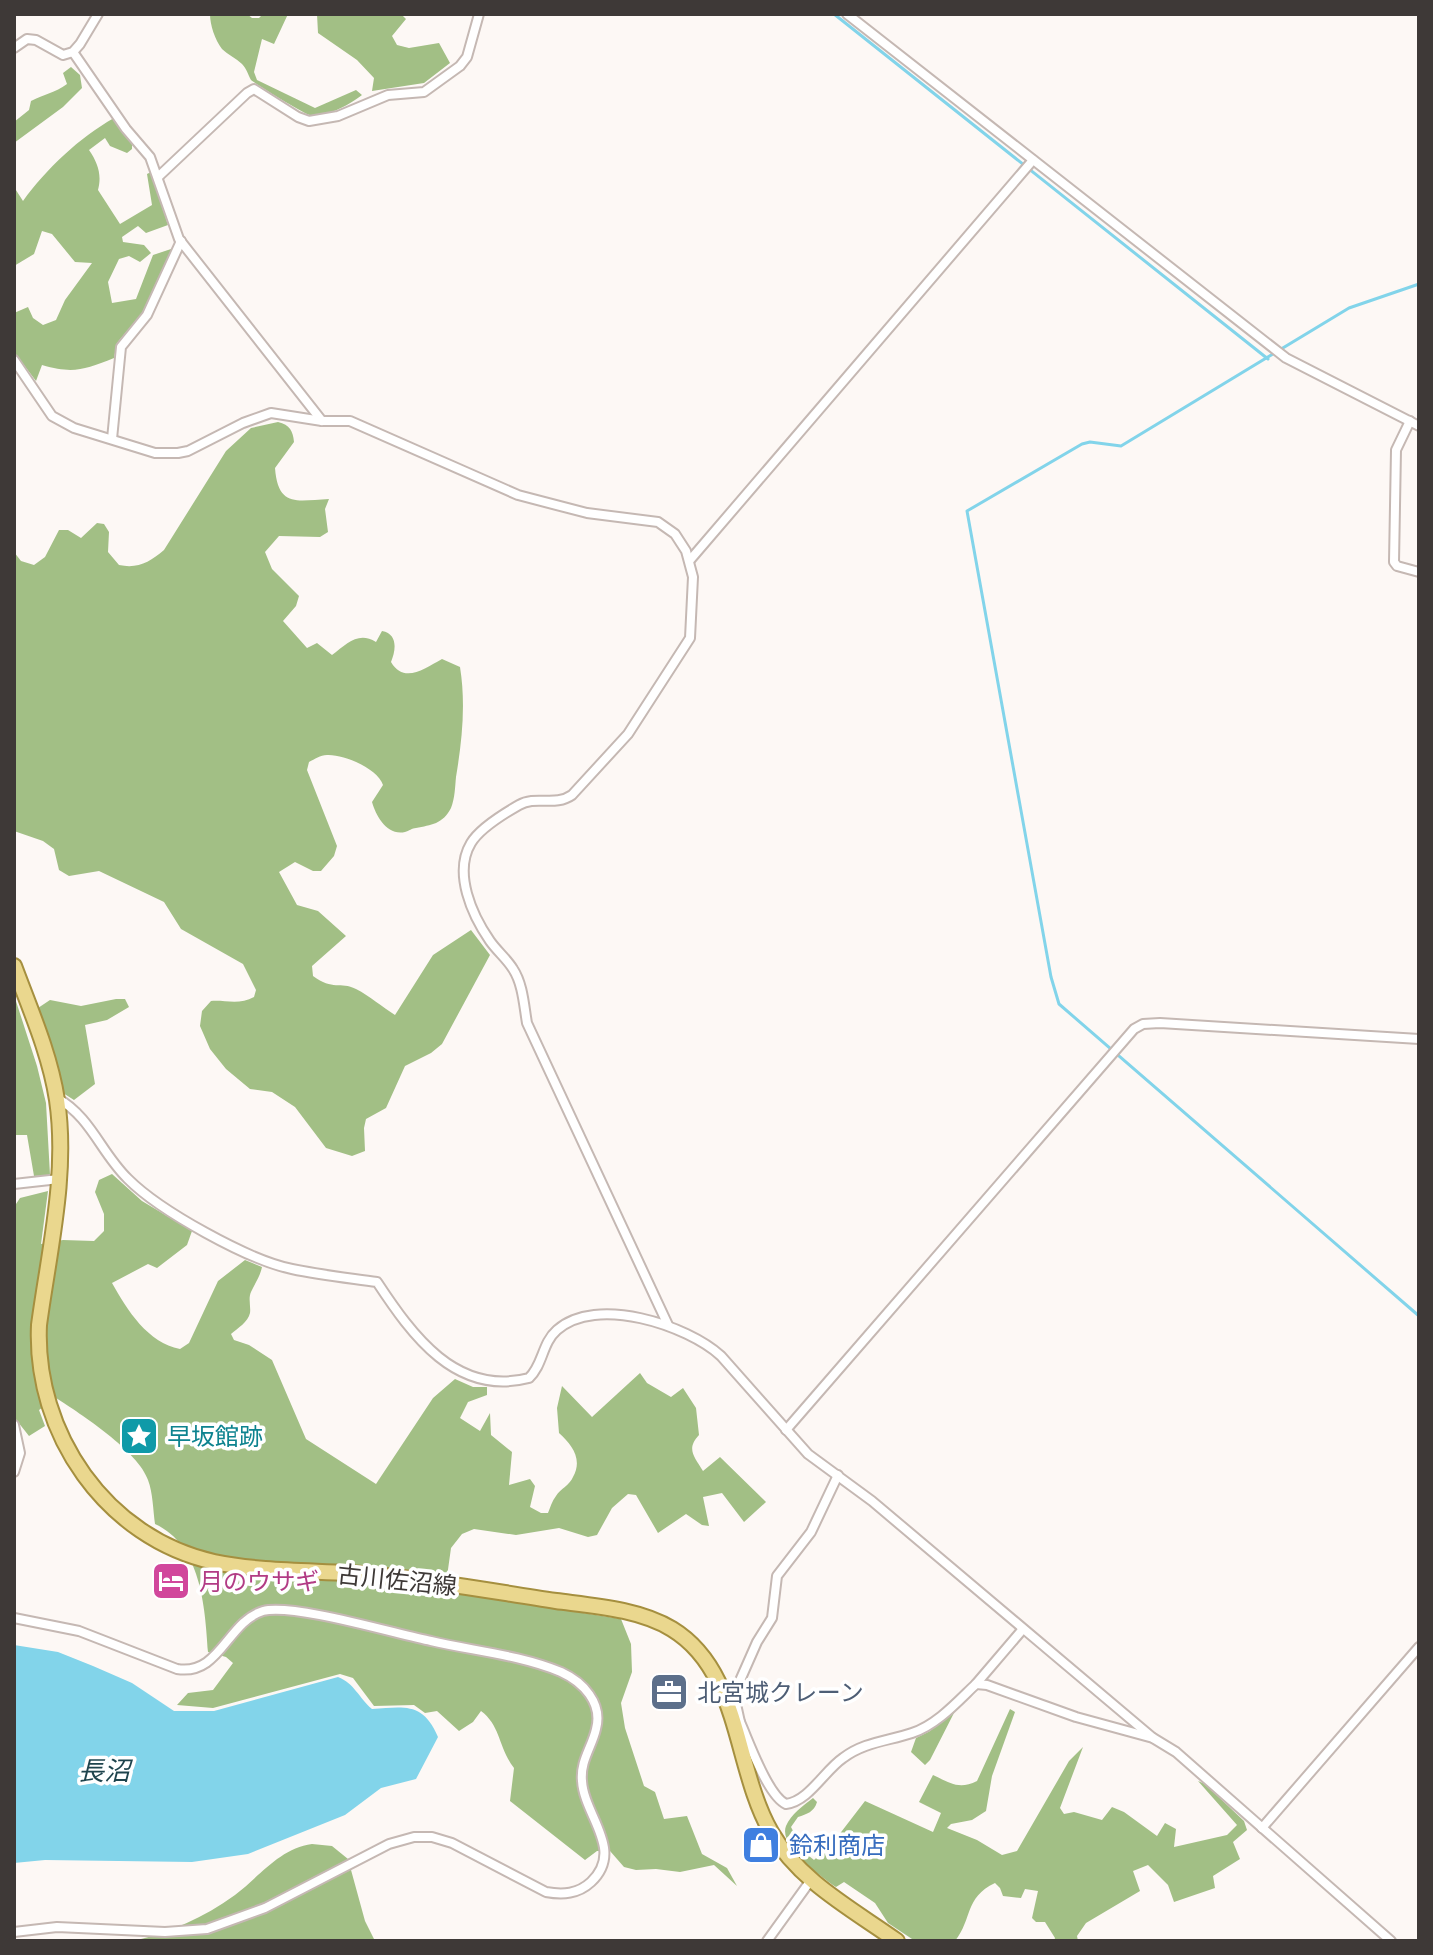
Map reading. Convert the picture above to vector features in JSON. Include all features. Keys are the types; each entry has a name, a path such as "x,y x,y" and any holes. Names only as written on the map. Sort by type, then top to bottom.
{"main road":[{"name":"古川佐沼線","path":"14,966 43,1048 57,1098 60,1128 59,1179 39,1325 38,1346 44,1390 56,1427 77,1466 110,1506 131,1524 169,1548 216,1562 432,1582 644,1617 683,1636 702,1655 717,1681 736,1723 769,1829 787,1856 811,1880 897,1941"}],"street":[{"path":"14,48 27,39 36,40 63,55 73,52 98,14"},
{"path":"158,177 254,89 309,121 338,116 388,95 424,92 460,66 467,57 479,14"},
{"path":"847,14 1029,165 1265,343 1286,358 1419,426"},
{"path":"73,52 126,129 146,150 181,241 322,421"},
{"path":"690,560 1029,165"},
{"path":"112,439 121,347 147,315 181,241"},
{"path":"14,360 52,416 74,428 155,453 178,453 198,447 243,423 271,413 322,421 357,422 518,495 587,513 658,522 675,534 690,560 690,638 628,734 563,801 521,803 477,835 471,843 465,865 468,900 489,940 514,970 527,1023 668,1325"},
{"path":"1410,421 1396,450 1394,562 1397,566 1419,572"},
{"path":"786,1430 1134,1029 1143,1024 1160,1023 1419,1039"},
{"path":"57,1098 87,1122 114,1166 150,1200 266,1261 290,1269 377,1282 434,1353 462,1374 480,1379 529,1378 555,1332 579,1318 621,1315 668,1325 712,1348 808,1454 872,1501 1153,1738 1176,1752 1391,1941"},
{"path":"14,1184 59,1179"},
{"path":"14,1425 20,1453 14,1472"},
{"path":"838,1475 811,1532 777,1576 772,1618 757,1642 738,1685 736,1723 776,1798 792,1804 843,1757 877,1741 914,1733 926,1726 976,1684 1023,1629"},
{"path":"14,1618 79,1631 188,1671 221,1652 242,1623 267,1610 310,1614 559,1671 579,1681 597,1708 596,1732 587,1750 582,1782 587,1806 603,1836 606,1854 595,1879 563,1895 546,1892 452,1843 432,1837 414,1837 389,1844 265,1908 207,1929 165,1932 57,1927 14,1932"},
{"path":"1262,1828 1419,1647"},
{"path":"976,1684 1153,1738"},
{"path":"767,1941 811,1880"}],"green space":[{"path":"210,14 247,14 259,18 263,14 288,14 274,44 262,39 254,72 257,80 315,108 356,90 362,95 324,114 310,115 300,110 251,80 242,64 222,49 217,41"},
{"path":"317,14 401,14 406,19 392,36 397,45 409,48 439,43 450,63 424,83 372,91 374,78 357,60 318,33"},
{"path":"71,67 80,75 82,88 63,107 14,143 14,122 29,110 31,101 67,84 63,73"},
{"path":"114,118 132,142 132,149 127,153 110,146 105,138 89,150 98,169 98,190 120,224 152,205 147,174 151,172 168,225 146,233 138,226 122,237 123,242 144,245 151,253 140,262 129,256 119,259 108,282 112,303 136,299 153,255 174,248 144,311 117,343 114,358 78,369 42,365 36,381 14,352 14,313 28,307 33,318 43,325 56,320 65,300 92,263 75,262 52,234 42,231 34,254 14,266 14,187 23,201 64,155"},
{"path":"278,422 290,429 294,442 275,468 280,490 292,499 329,499 325,509 328,532 320,537 279,536 265,552 272,569 299,596 296,606 283,621 307,648 317,643 332,655 358,638 376,642 382,631 387,633 394,643 391,662 396,669 415,672 442,659 460,667 463,695 453,800 448,813 436,823 405,832 393,831 379,819 372,802 383,785 375,773 334,755 309,762 307,770 337,846 334,856 321,871 313,871 295,862 279,872 297,905 318,911 346,936 312,966 313,976 331,985 356,989 395,1015 433,955 471,930 490,955 442,1044 405,1066 386,1108 366,1119 365,1151 352,1156 326,1148 295,1107 272,1092 250,1089 226,1069 210,1049 200,1026 202,1011 211,1001 238,1002 254,997 256,990 243,964 181,929 164,902 99,871 69,876 59,870 54,849 43,841 14,831 14,552 21,561 34,565 45,557 59,530 68,530 81,538 97,523 104,524 109,532 108,552 119,565 132,566 149,561 164,550 226,451 251,428"},
{"path":"14,995 46,1103 50,1175 34,1176 27,1135 14,1135"},
{"path":"125,999 129,1007 107,1020 85,1025 95,1084 74,1100 63,1093 38,1008 50,1000 81,1006"},
{"path":"112,1174 142,1201 192,1231 187,1245 157,1268 148,1264 112,1283 140,1324 158,1340 180,1349 189,1343 218,1281 245,1260 262,1267 250,1295 249,1316 231,1334 234,1340 249,1345 272,1360 306,1439 376,1484 433,1398 455,1379 473,1387 487,1387 487,1395 468,1402 460,1418 480,1431 490,1413 491,1435 512,1452 509,1485 530,1479 535,1486 530,1507 548,1513 552,1502 572,1480 577,1464 572,1447 559,1433 557,1408 562,1386 592,1417 640,1373 647,1383 671,1397 683,1388 696,1408 699,1435 692,1449 703,1471 720,1457 766,1502 744,1522 722,1493 703,1497 709,1526 686,1514 658,1533 636,1495 628,1494 612,1508 597,1535 588,1537 559,1528 516,1535 474,1529 462,1534 451,1548 445,1591 621,1619 631,1644 632,1672 621,1703 625,1728 644,1786 655,1792 664,1819 687,1816 702,1854 727,1868 737,1886 714,1865 680,1872 636,1870 624,1867 610,1851 597,1851 585,1860 510,1801 514,1768 492,1723 481,1711 473,1722 459,1731 437,1711 425,1713 414,1705 374,1706 353,1678 340,1674 213,1708 177,1705 188,1693 213,1690 233,1663 226,1657 208,1652 198,1579 182,1546 155,1524 151,1490 142,1469 108,1434 56,1398 39,1410 45,1426 29,1436 14,1417 14,1207 20,1198 48,1191 41,1244 63,1240 94,1241 104,1231 104,1214 95,1192 99,1180"},
{"path":"956,1709 925,1765 911,1752 916,1738 930,1731"},
{"path":"1010,1709 1015,1712 992,1776 986,1811 972,1820 951,1824 947,1828 977,1840 1002,1855 1017,1851 1069,1761 1083,1747 1060,1808 1064,1814 1074,1812 1102,1820 1112,1807 1157,1836 1165,1823 1176,1829 1174,1847 1227,1835 1237,1825 1198,1781 1244,1821 1247,1830 1233,1842 1240,1859 1213,1876 1215,1888 1174,1902 1168,1885 1148,1865 1133,1871 1140,1891 1086,1923 1077,1936 1078,1941 1054,1941 1045,1922 1036,1922 1032,1918 1038,1891 1025,1889 1021,1898 1003,1896 995,1883 973,1902 955,1941 915,1941 888,1923 875,1903 844,1882 836,1887 821,1876 788,1843 785,1834 788,1822 813,1798 817,1802 814,1808 798,1817 791,1827 804,1852 814,1860 835,1840 865,1801 933,1832 941,1813 919,1802 933,1775 960,1785 977,1781"},
{"path":"312,1844 332,1846 348,1859 365,1921 375,1941 133,1941 174,1929 199,1917 235,1895 280,1857"}],"water":[{"name":"長沼","path":"14,1645 58,1652 93,1666 132,1683 174,1711 214,1711 338,1677 372,1709 403,1708 419,1712 438,1737 416,1779 381,1788 345,1815 248,1854 192,1862 45,1860 14,1863"}],"waterway":[{"path":"834,14 1268,359"},
{"path":"1419,284 1349,308 1121,446 1090,442 1082,444 967,511 1051,977 1059,1004 1419,1316"}],"place":[{"name":"早坂館跡","path":"139,1436"},
{"name":"月のウサギ","path":"171,1581"},
{"name":"北宮城クレーン","path":"669,1692"},
{"name":"鈴利商店","path":"761,1845"}]}
